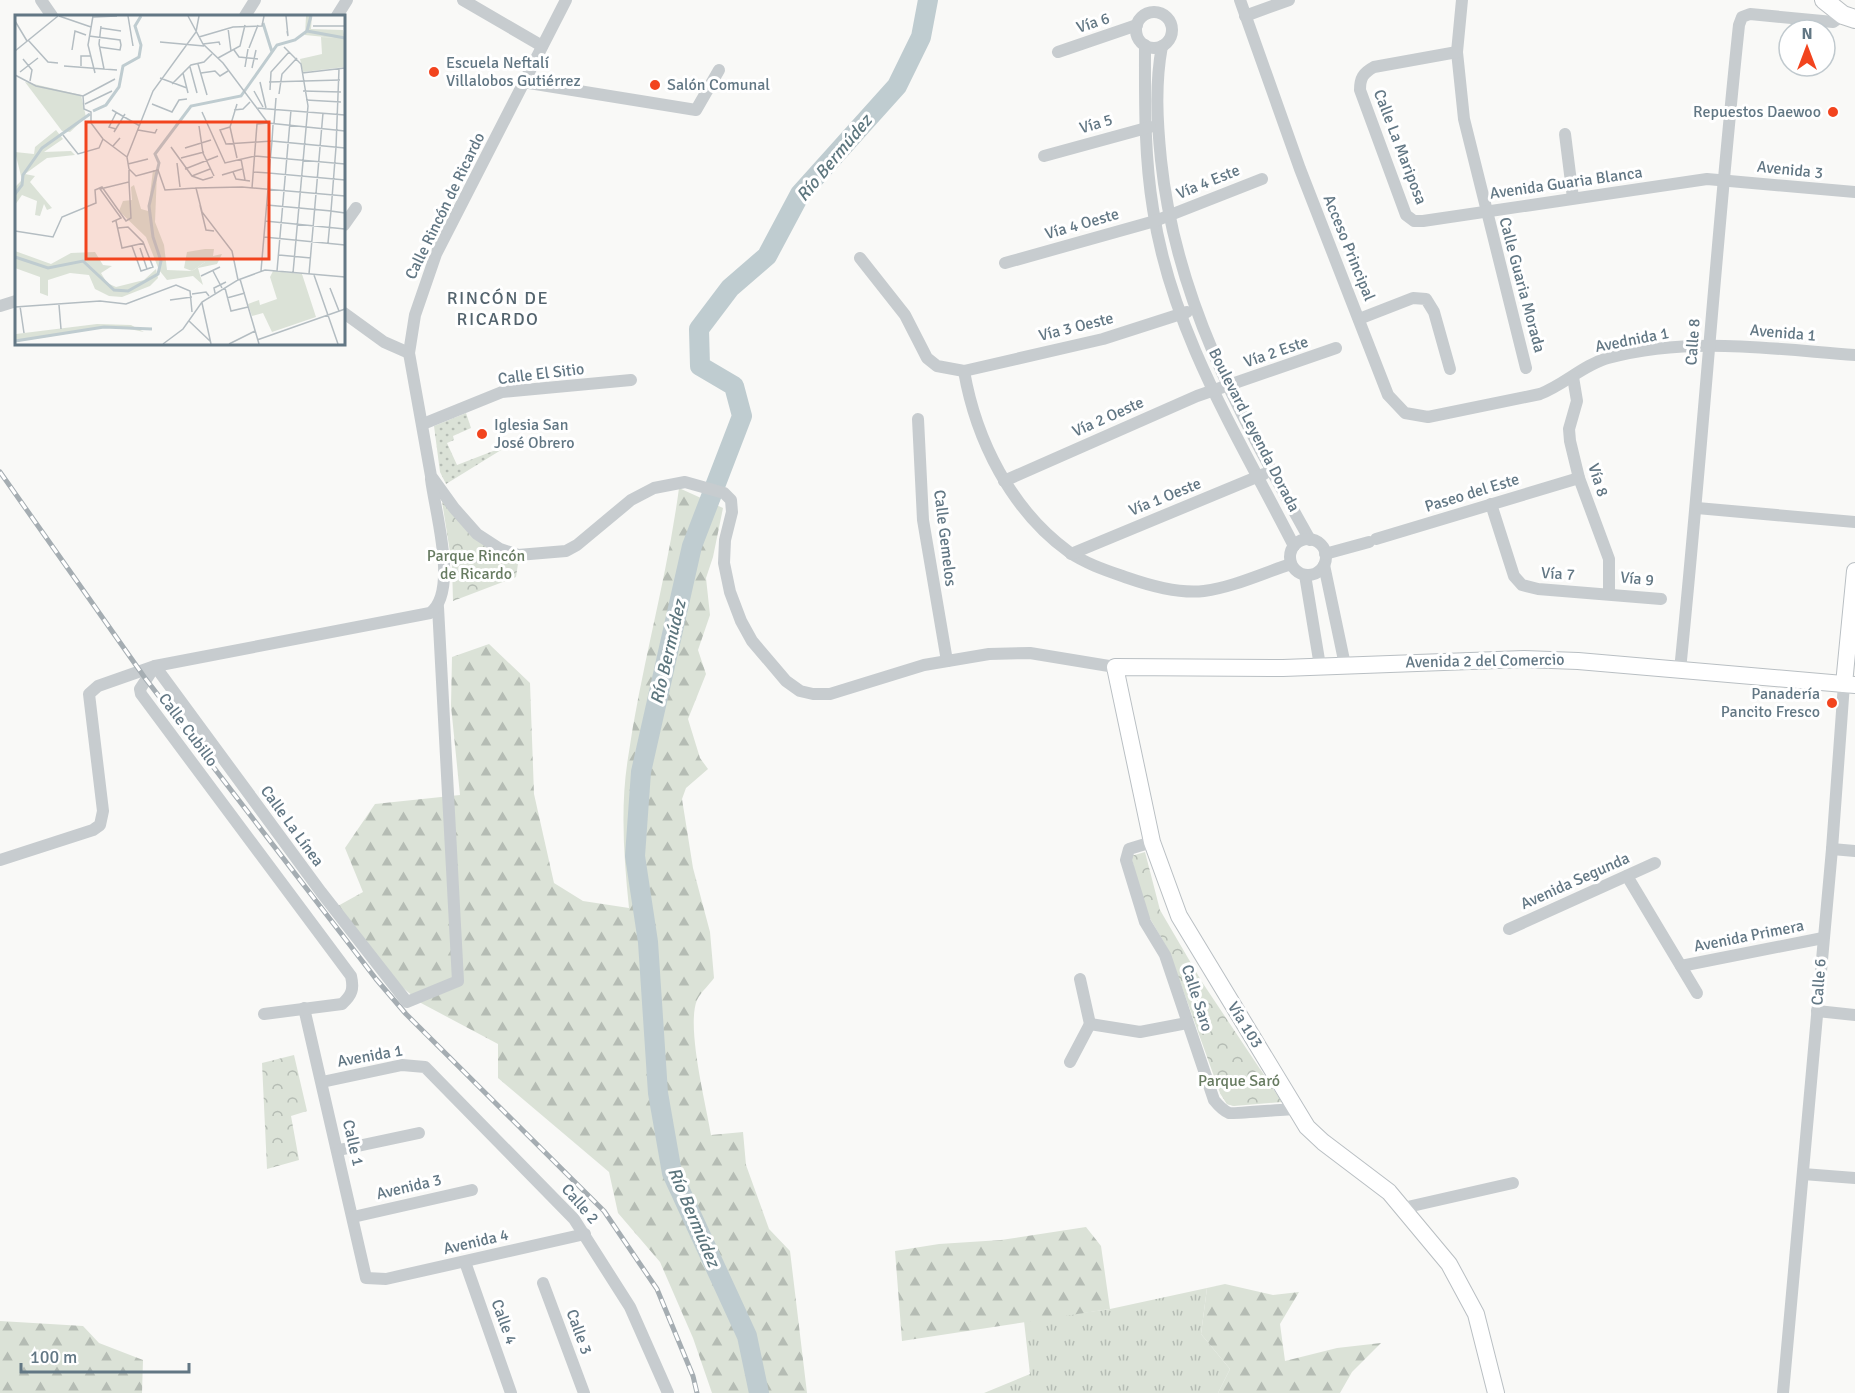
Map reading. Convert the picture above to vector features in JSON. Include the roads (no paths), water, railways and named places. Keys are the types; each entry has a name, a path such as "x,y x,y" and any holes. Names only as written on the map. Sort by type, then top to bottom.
{"main road":[{"path":"1824,0 1849,17"},
{"name":"Calle 6","path":"1849,684 1855,571"},
{"name":"Avenida 2 del Comercio","path":"1115,667 1209,670 1524,659 1578,661 1849,684"},
{"name":"Vía 103","path":"1115,667 1152,842 1179,916 1307,1127 1323,1142 1376,1180 1403,1208 1449,1264 1468,1296 1482,1331 1496,1393"}],"street":[{"path":"41,0 51,15"},
{"path":"246,15 255,0"},
{"path":"338,15 347,0"},
{"path":"463,0 542,46"},
{"name":"Calle Rincón de Ricardo","path":"566,0 436,254 415,315 409,353 431,476 477,534 500,549 518,555 566,551 577,545 631,500 654,488 685,482 724,493 731,501 732,512 725,540 724,563 730,592 752,641 786,681 800,691 830,694 947,661 989,654 1030,653 1115,667"},
{"name":"Acceso Principal","path":"1240,0 1300,169 1388,395 1405,413 1428,417 1498,402"},
{"path":"1245,16 1289,0"},
{"name":"Calle Guaria Morada","path":"1462,0 1457,52 1464,119 1526,368"},
{"name":"Boulevard Leyenda Dorada","path":"1294,546 1212,391 1180,314 1155,221 1144,128 1145,45 1138,37 1137,25 1150,13 1166,17 1172,33 1162,46 1158,71 1158,127 1167,216 1194,309 1227,386 1310,540"},
{"name":"Calle 8","path":"1680,670 1697,508 1722,180 1739,25 1742,17 1750,14 1833,22 1849,17"},
{"name":"Vía 6","path":"1058,52 1137,25"},
{"path":"1145,45 1162,46"},
{"name":"Calle La Mariposa","path":"1414,221 1406,215 1360,90 1360,81 1364,73 1374,67 1457,52"},
{"path":"524,82 696,110 719,70"},
{"name":"Vía 5","path":"1044,156 1144,128 1158,127"},
{"path":"1566,134 1573,198"},
{"name":"Vía 4 Este","path":"1167,216 1262,179"},
{"name":"Avenida Guaria Blanca","path":"1414,221 1707,179 1722,180"},
{"name":"Avenida 3","path":"1722,180 1855,192"},
{"path":"345,224 356,208"},
{"name":"Vía 4 Oeste","path":"1005,263 1167,216"},
{"path":"860,258 905,315 927,358 937,366 964,370 975,422 1004,481 1034,520 1071,554 1144,583 1187,591 1224,587 1291,564"},
{"path":"1359,319 1413,298 1426,299 1434,312 1450,369"},
{"path":"0,306 15,301"},
{"name":"Vía 3 Oeste","path":"964,370 1103,339 1194,309"},
{"path":"345,314 384,342 409,353"},
{"name":"Avenida 1","path":"1709,344 1855,355"},
{"name":"Avednida 1","path":"1498,402 1540,394 1573,377 1590,364 1609,358 1709,344"},
{"name":"Vía 2 Este","path":"1227,386 1336,348"},
{"name":"Vía 8","path":"1573,377 1577,402 1569,435 1579,478 1609,559 1609,593"},
{"name":"Calle El Sitio","path":"423,424 502,392 631,380"},
{"name":"Vía 2 Oeste","path":"1004,481 1227,386"},
{"name":"Calle Gemelos","path":"918,419 923,520 947,661"},
{"name":"Vía 1 Oeste","path":"1071,554 1272,471"},
{"path":"0,860 93,830 100,825 103,811 89,694 98,686 155,666 422,616 438,607 442,597 443,554 431,476"},
{"name":"Paseo del Este","path":"1325,560 1372,541 1579,478"},
{"name":"Vía 7","path":"1491,504 1514,576 1522,585 1538,589 1609,593"},
{"path":"1697,508 1855,522"},
{"path":"1291,564 1294,546 1310,540 1320,544 1345,665"},
{"path":"1305,575 1316,573 1325,560"},
{"path":"1291,564 1305,575 1320,666"},
{"name":"Vía 9","path":"1609,593 1661,599"},
{"name":"Calle La Línea","path":"155,666 321,892 407,1002 458,981 438,607"},
{"name":"Calle Cubillo","path":"155,666 142,682 141,694 351,976 354,987 351,996 342,1004 264,1014"},
{"name":"Calle 6","path":"1783,1393 1823,938 1849,684"},
{"name":"Calle Saro","path":"1152,842 1129,849 1126,860 1145,922 1165,955 1214,1100 1220,1108 1234,1114 1255,1110 1296,1108"},
{"path":"1832,849 1855,851"},
{"name":"Avenida Segunda","path":"1509,929 1655,863"},
{"path":"1627,876 1696,993"},
{"name":"Avenida Primera","path":"1682,966 1823,938"},
{"path":"1070,1062 1090,1024 1080,979"},
{"name":"Calle 1","path":"304,1008 339,1150 362,1269 366,1278 374,1280"},
{"path":"1817,1011 1855,1015"},
{"path":"1090,1024 1140,1032 1187,1023"},
{"name":"Avenida 1","path":"322,1082 402,1065 425,1067"},
{"name":"Calle 2","path":"425,1067 574,1219 634,1315 668,1393"},
{"path":"339,1150 419,1133"},
{"path":"1803,1174 1855,1178"},
{"path":"1403,1208 1513,1183"},
{"name":"Avenida 3","path":"353,1217 472,1190"},
{"name":"Avenida 4","path":"374,1280 585,1234"},
{"name":"Calle 4","path":"465,1262 511,1393"},
{"name":"Calle 3","path":"543,1283 584,1393"}],"waterway":[{"name":"Río Bermúdez","path":"759,1393 747,1336 672,1173 658,1093 648,942 635,856 641,772 692,546 742,416 734,386 700,366 699,329 730,288 767,256 800,194 897,86 921,37 928,0"}],"railway":[{"path":"0,472 145,678 376,979 406,1014 604,1211 657,1289 693,1376 697,1393"}],"place":[{"name":"Escuela Neftalí Villalobos Gutiérrez","path":"434,72"},
{"name":"Salón Comunal","path":"655,85"},
{"name":"Repuestos Daewoo","path":"1833,112"},
{"name":"Iglesia San José Obrero","path":"482,434"},
{"name":"Panadería Pancito Fresco","path":"1832,703"}],"district":[{"name":"RINCÓN DE RICARDO","path":"498,308"}],"park label":[{"name":"Parque Rincón de Ricardo","path":"476,565"},
{"name":"Parque Saró","path":"1239,1081"}]}
